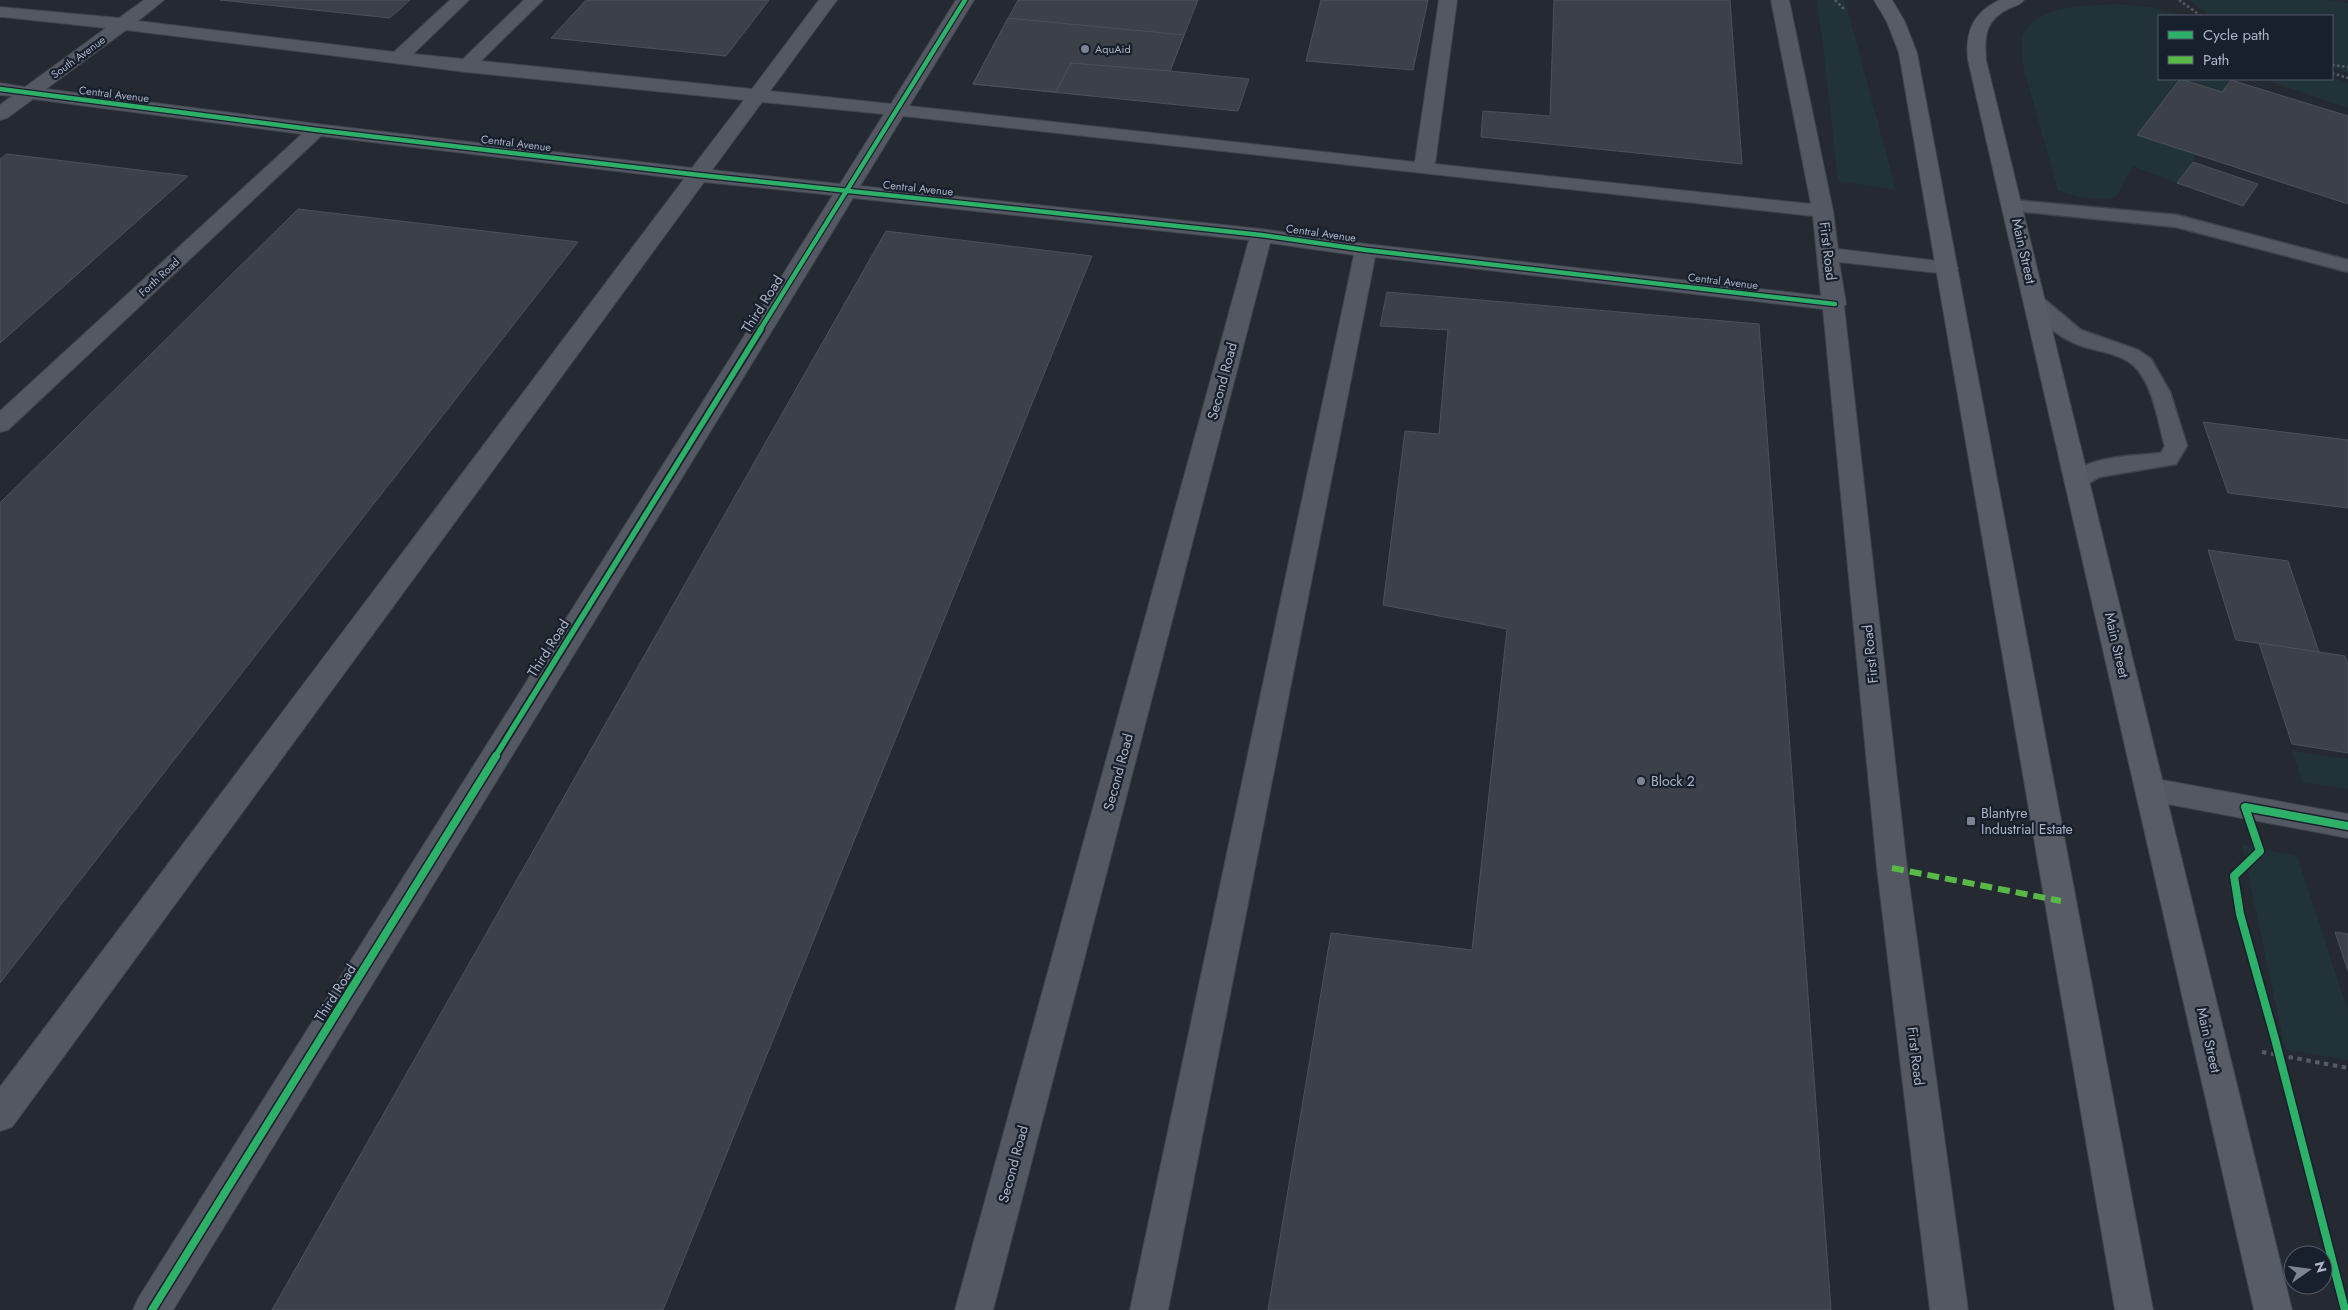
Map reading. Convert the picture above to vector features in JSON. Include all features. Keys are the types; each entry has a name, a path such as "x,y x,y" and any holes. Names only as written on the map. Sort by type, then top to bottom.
{"main road":[{"path":"1883,0 1896,22 1908,53 2134,1310"},
{"name":"Main Street","path":"2016,0 1992,10 1982,19 1976,31 1975,45 2273,1310"}],"street":[{"path":"1,13 20,0"},
{"name":"South Avenue","path":"0,114 155,0"},
{"path":"398,58 460,0"},
{"path":"466,66 534,0"},
{"path":"0,1115 828,0"},
{"name":"Third Road","path":"152,1310 965,0"},
{"path":"1424,169 1448,0"},
{"name":"First Road","path":"1780,0 1823,211 1892,868 1949,1310"},
{"path":"1,13 123,24 466,66 898,110 1424,169 1823,211"},
{"name":"Central Avenue","path":"0,89 317,130 699,174 1261,235 1366,250 1834,304"},
{"name":"Forth Road","path":"0,424 317,130"},
{"name":"Second Road","path":"974,1310 1261,235"},
{"path":"1149,1310 1366,250"},
{"path":"1828,254 1947,268"},
{"path":"2151,790 2348,826"}],"lane":[{"path":"2013,206 2177,221 2348,266"},
{"path":"2036,302 2058,325 2080,338 2125,352 2143,363 2154,378 2176,446 2168,459 2093,470 2078,480"}],"path":[{"path":"2179,0 2200,15"},
{"path":"2333,65 2348,67"},
{"path":"2333,72 2348,78"},
{"path":"2209,1043 2348,1068"},
{"path":"2277,1048 2282,1065"}],"shaded area":[{"path":"1816,0 1845,0 1896,190 1838,181"},
{"path":"2189,0 2322,0 2348,3 2348,73 2333,67 2333,15 2209,15"},
{"path":"2117,4 2152,7 2180,15 2158,15 2158,80 2179,80 2137,134 2196,154 2193,162 2177,183 2133,166 2115,198 2079,197 2058,190 2022,62 2022,35 2033,21 2044,15 2064,8"},
{"path":"2333,77 2348,83 2348,108 2266,80 2333,80"},
{"path":"2183,80 2230,80 2222,92"},
{"path":"2292,751 2348,759 2348,789 2302,782"},
{"path":"2242,845 2297,856 2348,1011 2348,1060 2285,1049"}],"building":[{"path":"220,0 410,0 390,18"},
{"path":"586,0 769,0 726,56 551,38"},
{"path":"1018,0 1198,0 1170,71 1249,79 1238,111 973,84"},
{"path":"1321,0 1428,0 1413,70 1306,61"},
{"path":"1554,0 1730,0 1742,164 1481,137 1483,111 1550,116"},
{"name":"AquAid","path":"1008,18 1184,35 1170,71 1071,63 1056,92 973,84"},
{"path":"2179,80 2222,92 2231,80 2348,116 2348,204 2137,135"},
{"path":"7,154 188,176 0,343 0,159"},
{"path":"2193,162 2258,184 2243,206 2177,183"},
{"path":"298,209 578,242 0,983 0,503"},
{"path":"886,231 1092,256 663,1310 272,1310"},
{"name":"Block 2","path":"1387,292 1759,324 1831,1310 1268,1310 1331,933 1472,950 1507,629 1383,605 1405,431 1439,434 1448,330 1380,326"},
{"path":"2203,422 2348,440 2348,508 2228,493"},
{"path":"2208,550 2288,561 2319,652 2236,640"},
{"path":"2259,643 2345,656 2348,665 2348,753 2292,744"},
{"path":"2335,932 2348,934 2348,971"}],"marked path":[{"path":"1892,868 2061,901"}],"cycle path":[{"path":"152,1310 965,0"},
{"path":"0,89 317,130 699,175 1261,235 1366,250 1835,304"},
{"path":"2345,1310 2275,1039 2240,914 2234,876 2260,851 2245,807 2348,826"}],"place":[{"name":"AquAid","path":"1085,49"},
{"name":"Block 2","path":"1641,781"},
{"name":"Blantyre Industrial Estate","path":"1971,821"}]}
